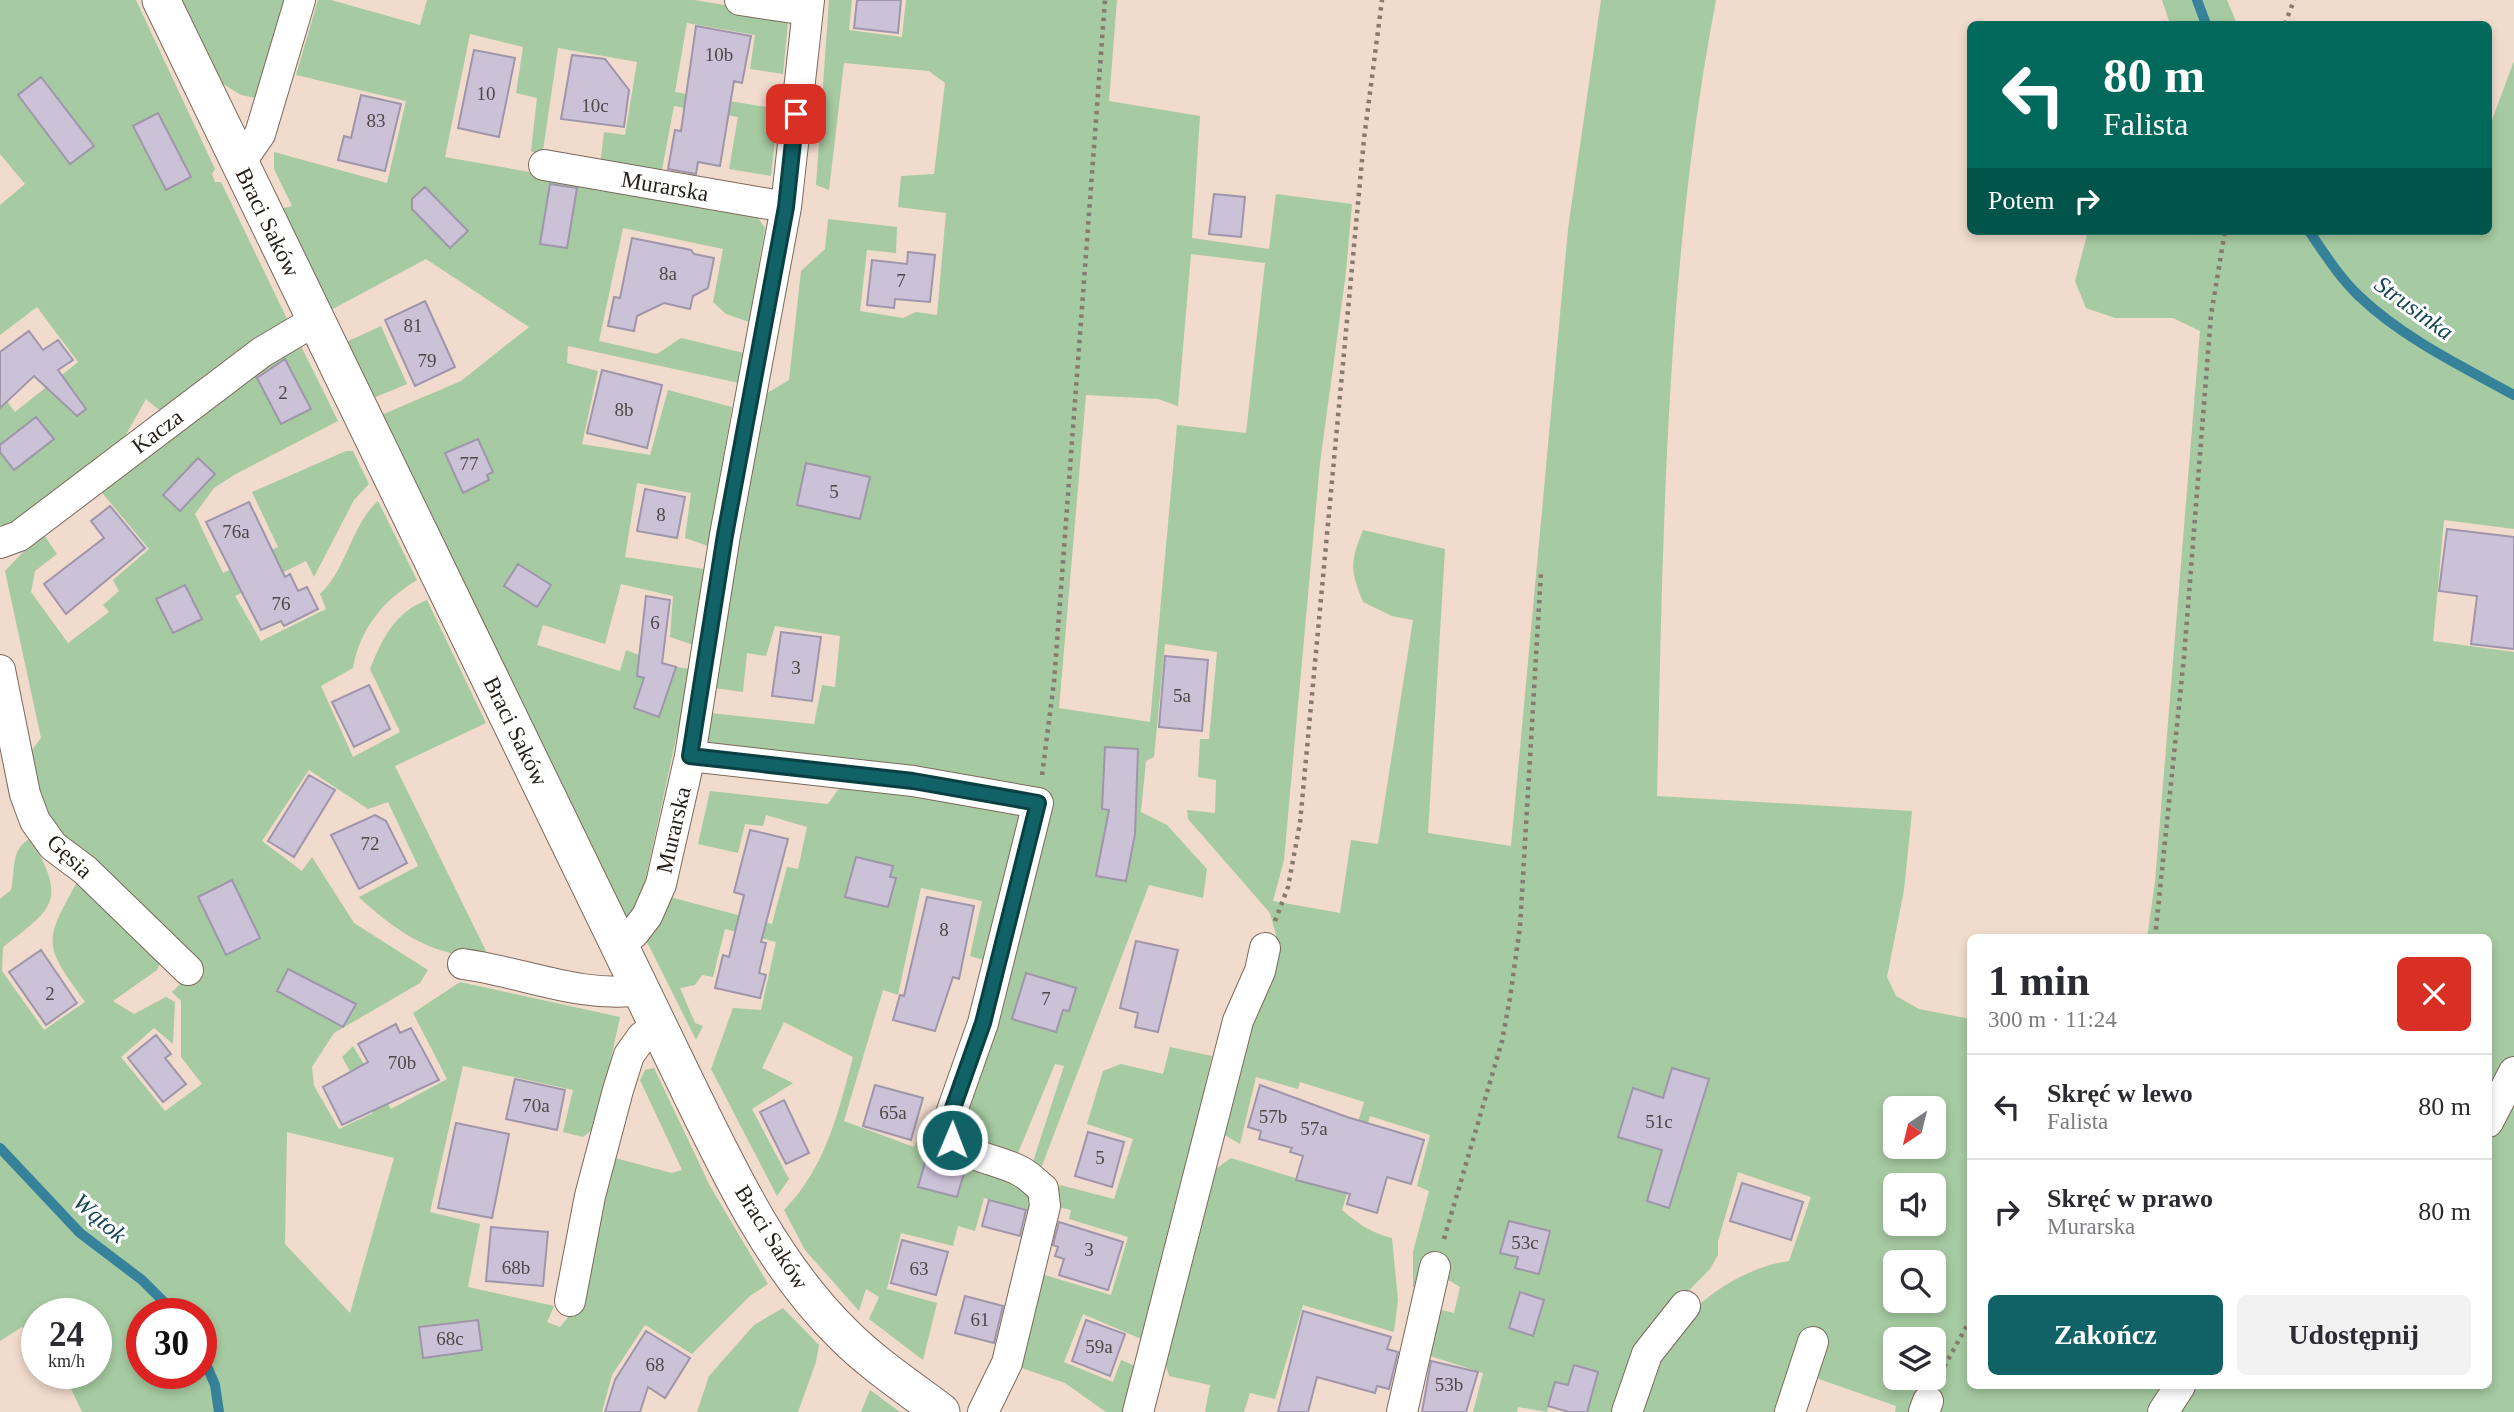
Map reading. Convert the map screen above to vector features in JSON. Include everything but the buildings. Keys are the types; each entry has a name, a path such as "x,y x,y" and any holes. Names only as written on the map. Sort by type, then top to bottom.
{"street":[{"name":"Braci Saków","path":"161,0 658,1025 749,1206 795,1280 850,1341 941,1412"},
{"path":"240,163 261,135 300,0"},
{"path":"740,0 808,5"},
{"name":"Murarska","path":"620,944 634,933 647,916 661,884 690,756 725,535 786,207 808,5"},
{"name":"Murarska","path":"544,165 786,207"},
{"name":"Kacza","path":"0,543 19,536 262,352 316,320"},
{"name":"Gęsia","path":"0,670 25,794 35,821 53,846 85,870 188,970"},
{"path":"690,756 913,781 1038,803 983,1023 947,1125 952,1140 965,1150 1021,1171 1043,1189 1045,1206 1007,1363 983,1412"},
{"path":"1139,1412 1238,1021 1260,971 1265,948"},
{"path":"463,964 492,968 579,989 621,993 642,990"},
{"path":"570,1301 590,1196 629,1055 642,1037 658,1025"},
{"path":"2492,1114 2514,1072"},
{"path":"1402,1412 1435,1266"},
{"path":"1628,1412 1647,1354 1685,1306"},
{"path":"1790,1412 1813,1342"},
{"path":"2164,1412 2178,1389"}],"path":[{"path":"1038,803 1054,682 1105,0"},
{"path":"1265,948 1288,887 1300,823 1364,139 1382,0"},
{"path":"2286,21 2294,0"},
{"path":"2155,934 2184,657 2211,315 2224,235"},
{"path":"1435,1266 1502,1041 1510,998 1520,927 1541,572"},
{"path":"1926,1406 1967,1326"}],"green space":[{"path":"0,0 136,0 215,169 212,174 215,182 221,182 288,321 165,415 146,399 115,454 14,529 0,525 0,392 15,412 78,362 37,307 0,335 0,205 25,184 0,154"},
{"path":"180,0 290,0 255,98 241,95 220,82"},
{"path":"318,0 331,0 420,25 427,0 694,0 779,14 788,22 783,74 750,69 755,35 687,23 675,92 778,109 771,176 729,169 738,117 674,106 661,175 600,165 604,132 625,135 637,62 558,48 542,157 531,151 537,98 516,93 523,47 470,34 445,157 754,212 765,228 749,322 726,314 713,302 723,249 623,228 599,341 657,354 681,338 744,353 739,383 568,346 567,363 598,371 582,444 650,455 668,390 732,407 708,546 685,538 691,493 637,483 625,557 704,569 693,645 670,637 673,596 621,584 605,644 543,625 537,645 620,671 626,650 650,659 634,708 659,717 676,667 691,669 641,900 623,922 379,416 461,381 529,327 426,259 329,311 280,209 292,206 274,169 274,152 387,183 406,101 296,75"},
{"path":"829,0 852,0 849,30 902,37 906,0 1117,0 1109,101 1200,116 1192,238 1269,249 1276,194 1352,204 1346,272 1320,463 1284,860 1273,901 1340,913 1351,840 1378,844 1413,620 1392,616 1363,602 1353,566 1363,530 1445,549 1428,833 1511,846 1568,229 1601,0 1716,0 1699,99 1677,297 1665,496 1657,796 1912,811 1904,890 1887,977 1896,996 1919,1009 1967,1018 1967,1389 2492,1389 2492,934 2148,934 2155,882 2200,331 2173,318 2115,318 2086,308 2075,281 2087,235 2492,235 2492,120 2514,61 2514,529 2444,520 2433,641 2514,652 2514,1412 1895,1412 1896,1406 1816,1378 1828,1335 1807,1327 1780,1412 1640,1412 1660,1355 1670,1338 1697,1306 1732,1281 1770,1265 1789,1261 1811,1197 1738,1172 1718,1241 1718,1255 1710,1269 1656,1324 1616,1412 1587,1412 1574,1365 1568,1385 1555,1382 1547,1412 1518,1407 1517,1412 1473,1412 1483,1373 1430,1356 1416,1408 1419,1412 1406,1412 1429,1307 1454,1313 1460,1287 1440,1275 1420,1289 1413,1287 1413,1252 1429,1191 1417,1186 1430,1135 1370,1116 1342,1210 1366,1227 1392,1238 1398,1300 1394,1332 1303,1305 1275,1399 1250,1393 1244,1412 1205,1412 1210,1385 1169,1376 1162,1352 1213,1171 1231,1158 1337,1191 1364,1102 1300,1082 1298,1089 1256,1077 1240,1144 1223,1134 1254,1012 1274,952 1276,935 1270,913 1188,819 1187,810 1215,813 1216,780 1198,777 1200,739 1209,739 1217,652 1165,644 1154,757 1146,761 1141,812 1167,825 1207,869 1203,898 1149,885 1040,1171 1031,1168 1064,1066 1055,1064 1015,1160 959,1139 1044,803 739,750 706,741 710,713 814,724 822,685 835,687 840,636 775,626 766,656 747,653 743,692 714,688 764,395 789,380 801,271 825,249 828,219 897,227 896,253 867,250 860,311 903,318 916,312 937,315 946,213 898,207 901,176 934,174 945,83 929,71 844,63 829,190 816,185","holes":["1191,254 1265,263 1246,433 1177,425 1150,722 1059,708 1086,395 1158,399 1178,406"]},
{"path":"2162,0 2227,0 2236,21 2169,21"},
{"path":"381,326 407,384 371,399 344,343"},
{"path":"295,343 300,344 338,421 214,488 195,514 223,573 278,547 252,492 346,451 353,451 369,484 354,500 314,577 306,561 235,596 261,641 326,609 320,594 337,573 361,523 378,501 417,580 384,606 367,628 353,668 321,686 353,757 400,732 370,669 379,647 398,619 427,600 486,723 395,766 488,955 451,953 418,941 387,921 359,897 418,866 388,802 368,809 309,770 262,841 302,871 312,857 354,923 428,970 420,983 334,1033 312,1067 314,1086 339,1129 373,1113 342,1057 353,1046 391,1109 447,1079 413,1013 460,982 620,1017 596,1127 583,1137 563,1132 573,1090 463,1066 430,1212 480,1224 468,1287 554,1306 547,1322 560,1327 575,1309 611,1157 672,1173 682,1170 640,1080 645,1070 654,1068 710,1186 768,1284 750,1296 692,1354 645,1325 612,1375 602,1412 82,1412 71,1389 112,1389 112,1298 21,1298 21,1328 0,1341 0,899 11,890 15,860 24,842 31,838 42,859 49,875 50,900 45,911 35,921 3,947 2,971 44,1030 85,1002 56,956 53,933 76,884 88,883 161,960 157,970 113,1001 134,1014 166,997 175,1002 173,1044 154,1028 121,1057 165,1111 202,1084 181,1057 181,1001 172,992 198,966 57,840 42,812 29,754 41,738 5,571 42,532 57,554 35,571 31,592 68,643 109,612 103,605 119,591 113,580 149,549 98,488","holes":["287,1132 394,1158 350,1313 285,1244"]},
{"path":"860,781 1032,808 993,963 970,956 982,901 921,888 898,995 883,990 844,1121 914,1147 917,1141 1019,1183 1036,1208 1031,1212 984,1198 975,1231 958,1226 953,1246 901,1233 887,1289 937,1303 923,1360 869,1319 879,1297 866,1289 859,1311 805,1250 784,1210 810,1176 829,1138 853,1057 784,1022 762,1068 793,1083 752,1109 789,1179 777,1196 711,1069 733,1008 761,1010 776,942 725,929 713,977 702,975 695,985 680,988 695,1023 703,1026 696,1040 643,934 670,897 772,924 787,867 798,869 807,827 766,815 763,826 745,824 738,853 698,844 710,791 828,804 838,790"},
{"path":"1170,1047 1212,1056 1146,1341 1083,1314 1064,1362 1113,1382 1121,1360 1140,1368 1129,1412 1106,1412 1065,1383 1016,1366 1038,1273 1111,1295 1128,1237 1069,1219 1071,1210 1054,1206 1060,1185 1114,1199 1133,1139 1087,1124 1103,1071 1121,1064 1163,1074"},
{"path":"783,1308 819,1345 816,1362 798,1412 697,1412 709,1376 754,1325"},
{"path":"870,1390 900,1412 861,1412"}],"waterway":[{"name":"Strusinka","path":"2197,0 2205,21"},
{"name":"Strusinka","path":"2312,235 2345,281 2376,311 2433,350 2514,395"},
{"name":"Wątok","path":"0,1148 80,1233 142,1280 160,1298"},
{"name":"Wątok","path":"216,1389 219,1412"}],"route":[{"path":"796,114 786,207 725,535 690,756 748,760 913,781 1038,803 983,1023 947,1125 952,1140"}]}
